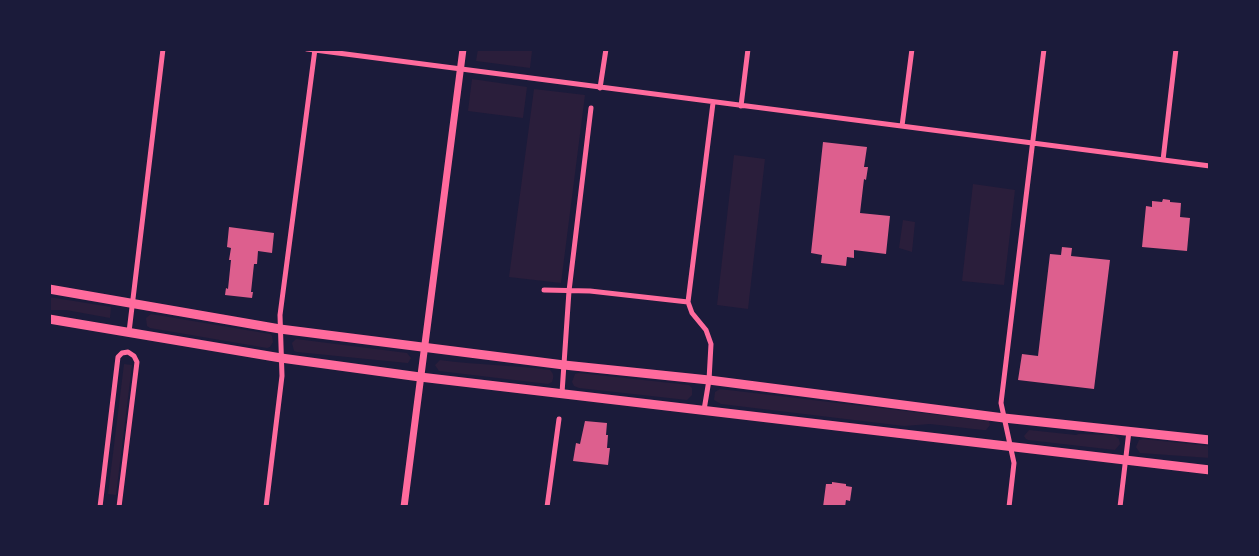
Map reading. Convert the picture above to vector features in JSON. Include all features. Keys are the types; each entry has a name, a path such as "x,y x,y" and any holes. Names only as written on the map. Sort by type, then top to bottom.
{"main road":[{"path":"49,289 280,329 1004,418 1210,440"},
{"path":"49,319 281,358 420,377 1210,470"}],"street":[{"path":"129,332 163,49"},
{"path":"307,49 1210,166"},
{"path":"404,507 463,49"},
{"path":"600,88 606,49"},
{"path":"741,106 748,49"},
{"path":"902,126 912,49"},
{"path":"1009,507 1014,463 1001,403 1044,49"},
{"path":"1163,160 1176,49"},
{"path":"266,507 282,376 279,316 314,50"},
{"path":"704,410 709,380 710,344 706,330 691,313 688,302 713,103"},
{"path":"562,393 569,291 591,108"},
{"path":"544,290 688,302"},
{"path":"100,507 118,357 128,352 137,362 119,507"},
{"path":"547,507 559,419"},
{"path":"1120,507 1129,431"}],"shaded area":[{"path":"478,49 532,51 530,68 476,61"},
{"path":"472,79 527,87 523,118 468,111"},
{"path":"534,89 585,95 561,283 509,277"},
{"path":"734,155 765,159 748,309 717,305"},
{"path":"973,184 1015,190 1004,285 962,281"},
{"path":"903,220 915,222 912,252 899,248"},
{"path":"49,297 111,307 110,318 66,310 49,310"},
{"path":"151,314 270,334 273,342 267,348 150,328 146,318"},
{"path":"296,339 407,353 411,358 407,363 297,352 294,351 292,343"},
{"path":"440,360 550,370 553,379 548,384 439,371 435,365"},
{"path":"124,364 132,365 116,495 108,494"},
{"path":"575,374 689,385 692,395 687,400 579,388 572,382"},
{"path":"720,389 989,421 990,425 986,430 930,424 904,426 721,404 714,400 715,392"},
{"path":"1029,430 1076,435 1114,435 1120,444 1115,450 1028,440 1024,436"},
{"path":"1139,440 1210,446 1210,458 1140,453 1136,447"}],"building":[{"path":"823,142 867,147 864,167 868,167 860,213 890,216 886,254 854,250 854,258 847,257 846,266 821,263 822,255 811,253"},
{"path":"1163,199 1181,203 1180,217 1190,218 1187,251 1142,247 1146,206 1152,207 1152,201 1162,202"},
{"path":"229,227 274,233 272,253 258,251 257,264 254,264 252,298 225,295 231,260 231,248 227,247"},
{"path":"1062,247 1072,248 1071,256 1110,260 1094,389 1018,380 1022,354 1038,356 1050,254 1061,255"},
{"path":"585,421 607,423 607,448 610,448 608,465 573,461 576,443 580,444"},
{"path":"832,482 852,487 850,501 846,500 845,507 823,507 826,484"}]}
